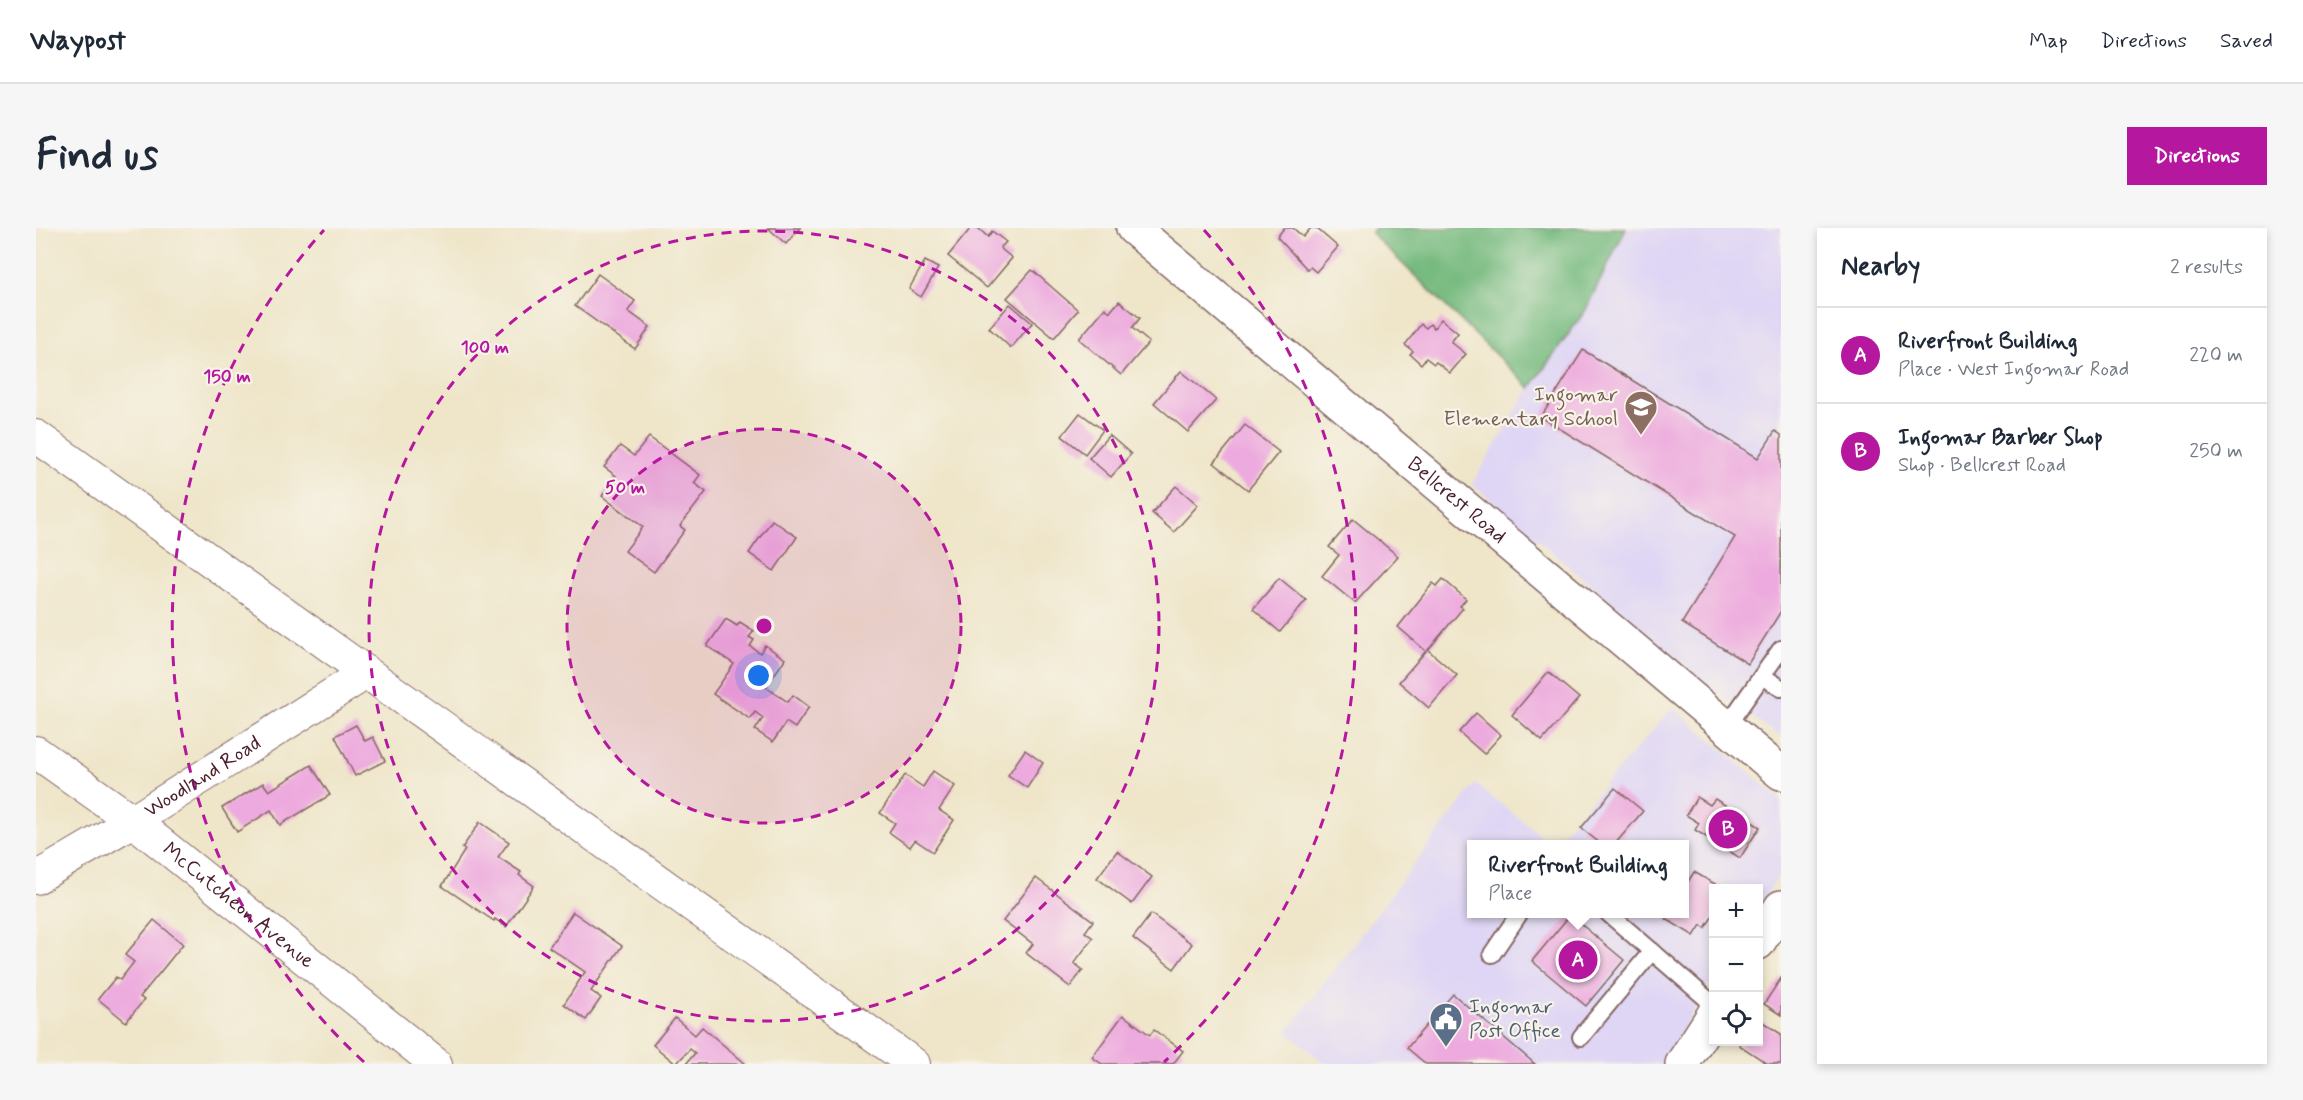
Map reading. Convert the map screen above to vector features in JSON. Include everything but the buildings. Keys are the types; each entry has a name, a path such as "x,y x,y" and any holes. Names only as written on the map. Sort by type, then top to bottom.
{"street":[{"name":"Bellcrest Road","path":"1133,228 1781,773"},
{"path":"36,436 914,1064"},
{"name":"Woodland Road","path":"36,878 133,821 366,673"},
{"name":"McCutcheon Avenue","path":"36,752 133,821 436,1064"},
{"path":"1761,938 1781,907"},
{"path":"1682,1064 1709,1020"}],"lane":[{"path":"1726,727 1781,649"},
{"path":"1762,676 1781,688"},
{"path":"1492,954 1516,918"},
{"path":"1614,918 1709,1001"},
{"path":"1581,1037 1652,951"}],"shaded area":[{"name":"Ingomar Elementary School","path":"1626,228 1781,228 1781,737 1720,695 1472,484 1530,388 1585,311"},
{"path":"1673,707 1781,800 1781,871 1763,900 1763,884 1709,884 1709,986 1661,1064 1326,1064 1287,1032 1475,784 1547,840 1467,840 1467,918 1689,918 1689,840 1557,840"}],"green space":[{"path":"1375,228 1626,228 1585,311 1530,388 1371,233"}],"place":[{"name":"Ingomar Elementary School","path":"1641,436"},
{"name":"Ingomar Barber Shop","path":"1728,829"},
{"name":"Riverfront Building","path":"1578,960"},
{"name":"Ingomar Post Office","path":"1446,1048"}]}
